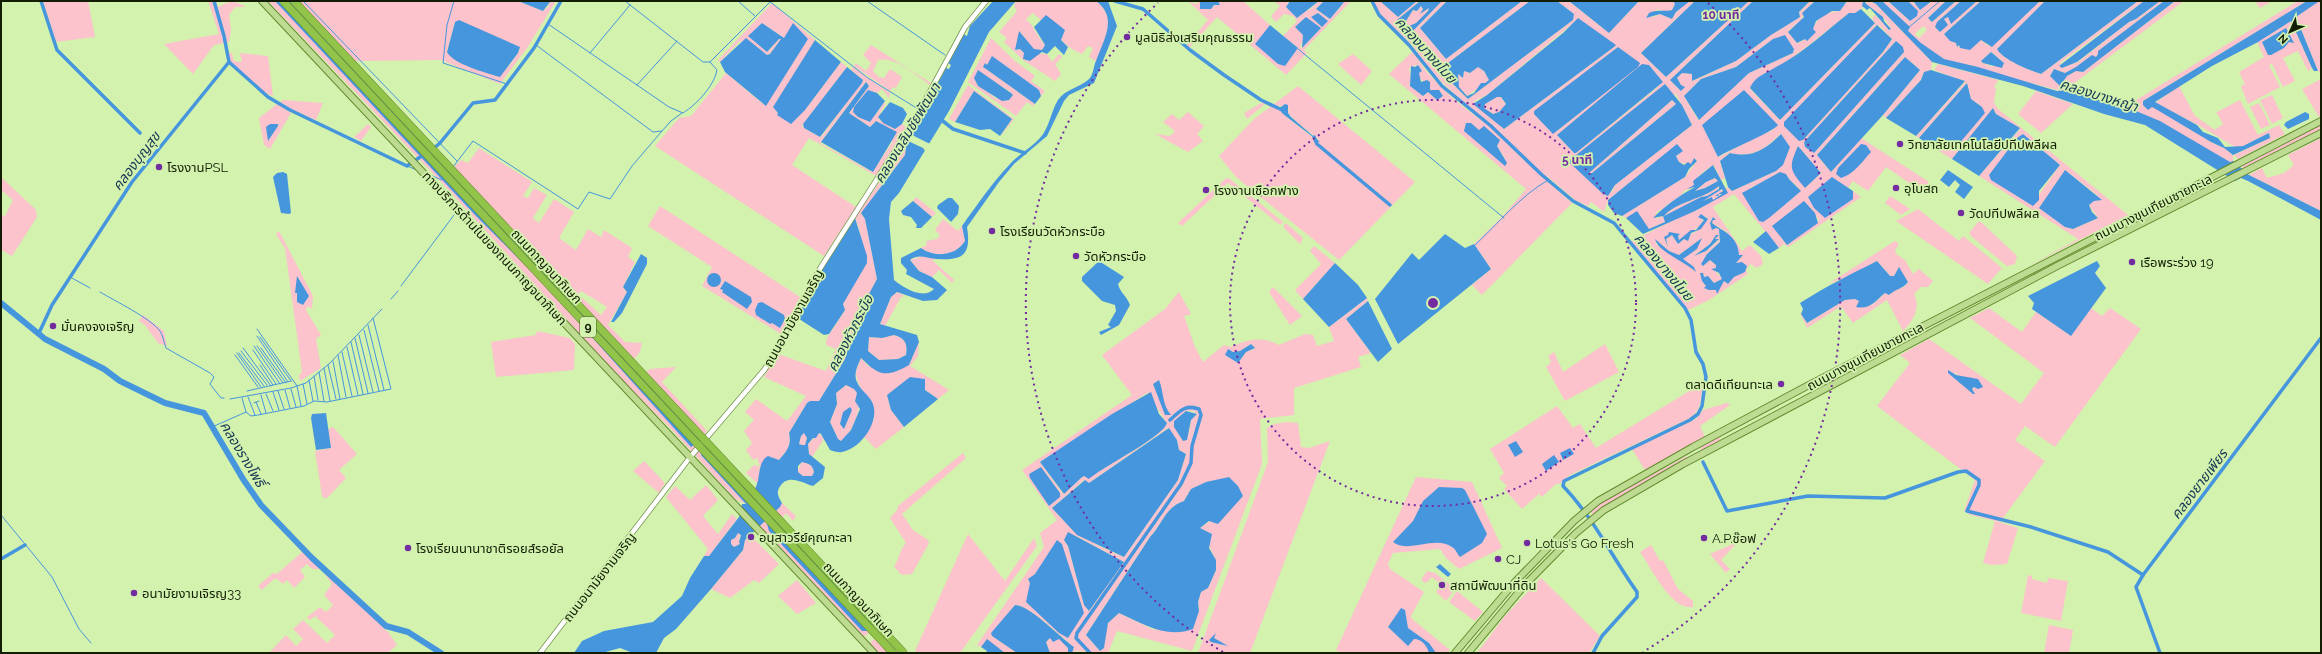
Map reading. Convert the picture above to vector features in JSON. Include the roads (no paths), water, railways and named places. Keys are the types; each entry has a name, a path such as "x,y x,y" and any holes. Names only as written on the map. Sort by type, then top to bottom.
{"highway":[{"name":"ถนนกาญจนาภิเษก","path":"283,1 893,653"},
{"name":"ถนนกาญจนาภิเษก","path":"294,1 904,653"}],"main road":[{"name":"ทางบริการด้านในของถนนกาญจนาภิเษก","path":"262,1 770,540 874,653"},
{"name":"ถนนบางขุนเทียนชายทะเล","path":"1455,653 1498,601 1591,505 1720,432 2321,121"},
{"name":"ถนนบางขุนเทียนชายทะเล","path":"1468,653 1523,587 1595,515 1697,457 2059,266 2321,133"},
{"path":"2130,220 2146,221 2149,212 2156,206"},
{"path":"2054,258 2060,260 2059,266"},
{"path":"1720,432 1721,439 1727,442"},
{"path":"1681,454 1694,454 1697,457"}],"street":[{"name":"ถนนอนามัยงามเจริญ","path":"540,653 691,456 765,369 821,267 917,116 965,27 986,1"}],"water":[{"path":"275,1 297,1 701,440 691,447 543,283 475,215"},
{"path":"518,1 550,1 550,2 543,11"},
{"path":"993,1 1016,1 989,32 949,111 899,193 891,202 889,219 894,280 914,292 925,293 934,289 906,274 907,270 901,263 901,258 921,248 932,253 944,254 956,250 961,246 965,241 962,226 991,186 1014,160 1040,138 1048,125 1056,104 1061,96 1084,83 1091,76 1105,37 1108,22 1107,15 1103,8 1096,1 1108,1 1117,26 1094,83 1069,95 1064,101 1047,136 1014,164 999,182 967,227 968,243 964,254 960,257 946,259 917,257 910,260 919,271 932,277 947,290 937,300 923,301 897,292 891,297 880,324 917,335 919,342 909,365 894,372 878,372 861,358 856,370 856,379 873,404 874,415 870,429 861,441 849,450 839,452 830,450 821,434 819,433 816,438 813,438 808,444 809,454 825,467 823,478 813,486 794,480 782,483 778,492 778,496 782,503 780,507 745,540 743,550 676,629 664,638 656,653 633,653 620,648 602,653 574,653 582,641 604,631 653,622 682,596 690,578 704,556 709,556 739,517 742,504 746,504 701,455 706,444 755,489 762,462 768,456 779,460 788,448 790,441 789,433 807,403 810,401 819,401 845,359 854,328 864,303 877,279 865,219 861,213 905,155 907,141 946,68 949,69 951,65 948,63 963,34 967,36 970,26","holes":["894,335 901,338 905,342 907,348 906,355 898,359 879,360 868,351 869,337 882,338","846,385 854,389 857,393 855,401 860,409 851,430 841,441 838,439 830,422 837,404 836,393","804,433 807,438 805,445 799,444 801,436","802,462 810,465 814,472 812,476 803,476 798,472 798,466","738,533 741,535 739,542 740,544 734,547 731,544 731,540 735,538"]},
{"path":"1200,1 1218,1 1220,5 1214,5 1211,9 1200,9"},
{"path":"1290,1 1319,1 1297,18 1286,7"},
{"path":"1324,1 1345,1 1330,19 1316,9"},
{"path":"1380,1 1417,1 1398,17"},
{"path":"1420,1 1442,1 1410,34 1397,24 1397,20","holes":["1421,6 1423,9 1420,14 1429,8 1428,11 1416,23 1407,27 1404,24 1413,10 1417,11"]},
{"path":"1447,1 1522,1 1446,59 1420,28"},
{"path":"1530,1 1557,1 1574,14 1573,20 1468,99 1440,71 1448,63","holes":["1478,67 1484,71 1489,80 1485,83 1481,83 1474,93 1467,96 1459,87 1458,74 1463,78 1464,71 1470,73"]},
{"path":"1569,1 1639,1 1609,33"},
{"path":"1673,1 1690,1 1676,12 1672,19 1660,14 1646,18 1649,13 1652,12 1672,10 1675,4"},
{"path":"1695,1 1749,1 1666,77 1641,53"},
{"path":"1753,1 1810,1 1799,12 1800,17 1771,35 1736,61 1692,81 1692,74 1682,73 1677,78 1681,85 1685,87 1681,91 1670,80"},
{"path":"1815,1 1847,1 1840,11 1832,11 1816,21 1813,29 1816,32 1807,41 1805,39 1797,43 1788,32 1804,17 1802,13"},
{"path":"1863,1 1867,1 1865,3 1883,17 1884,21 1891,29 1889,30 1870,8 1867,10 1862,6"},
{"path":"1870,1 1882,1 1910,27 1908,31 1921,43 1944,59 1978,67 2057,91 2065,90 2136,111 2160,121 2230,162 2233,161 2249,175 2321,211 2321,220 2248,181 2241,178 2235,181 2145,125 2104,114 2023,86 1932,62 1876,4"},
{"path":"1888,1 1908,1 1918,11 1917,16 1910,21"},
{"path":"1913,1 1932,1 1920,10"},
{"path":"1946,1 1956,1 1932,22 1928,18"},
{"path":"1961,1 1977,1 1951,24 1948,17 1944,19 1948,25 1940,32 1935,27 1937,22"},
{"path":"1981,1 2040,1 1992,47 1981,40 1970,50 1960,48 1959,45 1957,47 1956,43 1950,41 1944,34"},
{"path":"2045,1 2138,1 2041,74 2010,61 1997,49"},
{"path":"2144,1 2160,1 2136,19 2129,22 2077,62 2062,68 2059,66"},
{"path":"2164,1 2175,1 2083,72 2076,71 2067,76 2060,86 2050,76 2054,69 2065,73 2092,55 2096,57 2098,51"},
{"path":"2307,1 2318,2 2296,17 2318,71 2314,71 2312,68 2291,21 2258,42 2212,66 2155,102 2197,125 2203,132 2218,138 2225,147 2243,146 2269,133 2270,138 2233,155 2224,148 2211,142 2152,107 2148,110 2143,105 2143,101"},
{"path":"1861,9 1875,23 1780,120 1750,88 1754,81 1805,49 1849,13 1855,13"},
{"path":"1318,13 1328,21 1322,27 1311,17"},
{"path":"1046,15 1065,30 1061,40 1068,47 1064,55 1055,46 1047,54 1042,52 1030,61 1023,59 1024,53 1020,49 1015,50 1019,31 1034,49 1042,50 1045,45 1034,27"},
{"path":"1306,17 1321,28 1302,48 1303,35 1295,27"},
{"path":"1578,18 1616,45 1504,129 1473,104 1487,95 1563,33","holes":["1497,97 1501,97 1506,104 1499,112 1493,114 1484,108 1485,104"]},
{"path":"459,20 520,47 518,53 500,77 463,64 450,56 447,52 455,22"},
{"path":"762,23 784,38 793,23 808,39 766,106 725,72 720,62 746,38 767,55 770,54 781,39 779,39 767,52 748,36"},
{"path":"1270,25 1298,48 1285,66 1278,64 1255,44"},
{"path":"1877,25 1892,39 1883,52 1803,140 1799,141 1784,126 1784,122"},
{"path":"2286,28 2294,43 2289,42 2284,48 2271,55 2268,55 2262,42"},
{"path":"1785,35 1794,49 1793,53 1749,73 1699,120 1684,96 1701,79 1736,67 1773,39"},
{"path":"815,40 841,62 805,110 791,124 777,115 778,113 773,107"},
{"path":"1896,41 1903,47 1904,52 1814,153 1805,147 1804,142"},
{"path":"1618,47 1640,63 1638,67 1553,134 1534,114 1534,111"},
{"path":"1991,52 2004,63 2002,68 1983,63 1981,61"},
{"path":"992,56 1039,90 1041,96 1035,104 983,67 985,63 987,65"},
{"path":"1905,57 1920,70 1883,115 1831,172 1817,155"},
{"path":"1642,64 1649,65 1663,82 1576,153 1574,153 1557,135"},
{"path":"1418,65 1422,71 1419,73 1421,82 1427,80 1430,82 1430,90 1439,90 1443,96 1437,100 1428,92 1423,96 1410,86 1411,66 1415,67"},
{"path":"847,67 863,80 862,83 820,137 804,128 803,124"},
{"path":"978,70 1011,93 1013,95 1009,100 1002,101 978,86 974,78"},
{"path":"1931,70 1965,81 1916,136 1886,118 1921,80 1924,72"},
{"path":"866,82 869,86 849,113 870,127 876,121 897,132 873,172 821,142"},
{"path":"1967,83 1971,99 1982,107 1985,113 1958,145 1945,145 1939,151 1919,138"},
{"path":"1665,84 1682,105 1692,125 1615,185 1608,196 1603,194 1570,163 1570,160","holes":["1672,100 1676,104 1592,173 1589,173"]},
{"path":"868,90 877,93 885,101 870,122 858,117 853,112 854,107"},
{"path":"1744,90 1778,125 1769,132 1718,157 1702,125"},
{"path":"974,91 1012,119 1000,136 990,129 980,130 955,122"},
{"path":"890,102 903,108 907,114 902,124 895,129 883,123 878,117"},
{"path":"1285,104 1288,105 1288,113 1291,117 1320,142 1314,141 1313,137 1283,114 1277,107 1281,107"},
{"path":"1993,108 1996,114 2020,128 1979,176 1952,159"},
{"path":"2305,112 2309,114 2309,119 2288,129 2284,125 2286,122"},
{"path":"1466,123 1471,123 1479,130 1484,126 1500,140 1497,146 1507,163 1505,166 1464,131"},
{"path":"270,124 278,124 278,126 268,141 266,127"},
{"path":"1781,134 1790,147 1783,165 1776,171 1732,191 1728,187 1720,161 1730,153 1745,154 1758,151"},
{"path":"2023,134 2060,165 2039,191 2039,200 2033,206 1991,180 1989,175 2017,138"},
{"path":"1677,144 1683,151 1676,156 1679,162 1684,165 1688,162 1691,164 1694,158 1697,161 1689,169 1685,177 1622,216 1614,213 1608,205 1608,200"},
{"path":"1861,144 1866,145 1871,152 1861,164 1846,176 1841,178 1836,174 1838,168"},
{"path":"1798,146 1821,173 1805,188 1796,177 1792,168 1793,159"},
{"path":"1713,165 1728,193 1695,211 1643,234 1626,218 1637,211 1649,229 1665,222 1663,216 1653,218 1673,201 1695,187 1687,189 1694,185 1693,181","holes":["1715,178 1718,181 1705,188 1695,191 1706,182","1719,186 1719,189 1707,196 1701,197 1664,216 1675,207","1722,189 1723,191 1715,196 1722,194 1713,200 1712,197 1703,201"]},
{"path":"1948,170 1973,187 1964,199 1955,192 1960,185 1955,180 1949,187 1940,180"},
{"path":"2065,170 2102,200 2094,201 2089,205 2092,212 2098,218 2073,229 2065,227 2039,208"},
{"path":"283,172 287,174 291,213 289,214 281,213 273,177 277,173"},
{"path":"1780,172 1786,174 1801,191 1769,218 1763,222 1759,221 1742,193"},
{"path":"1832,177 1853,191 1853,199 1825,218 1814,208 1808,197"},
{"path":"948,198 952,198 959,206 958,214 951,222 937,208 938,205"},
{"path":"913,201 932,217 921,228 916,228 917,225 911,217 903,215 901,211"},
{"path":"1804,201 1815,213 1818,223 1787,245 1772,226"},
{"path":"1701,214 1708,219 1701,229 1691,233 1688,241 1684,239 1678,244 1672,235 1666,239 1668,247 1664,237 1668,235 1669,232 1680,234 1678,236 1679,240 1691,230 1696,230 1704,220 1698,217"},
{"path":"1713,217 1716,220 1713,220 1712,223 1730,235 1736,243 1739,255 1743,255 1736,263 1742,262 1747,266 1745,272 1734,277 1728,284 1724,281 1717,294 1716,290 1704,288 1706,286 1702,281 1700,273 1703,273 1704,277 1708,276 1714,283 1722,279 1719,273 1711,269 1716,268 1716,265 1710,260 1703,266 1701,264 1707,254 1720,242 1719,229 1716,228 1712,230 1710,223"},
{"path":"855,218 867,256 867,263 843,304 845,310 829,334 824,335 796,317 817,277"},
{"path":"1766,231 1779,248 1769,254 1753,242"},
{"path":"1445,234 1465,248 1474,244 1491,269 1398,344 1375,299 1412,253 1419,260"},
{"path":"1716,235 1719,235 1715,239 1719,239 1706,251 1694,256 1710,244"},
{"path":"1702,238 1697,249 1683,259 1694,267 1696,272 1667,253 1657,244 1655,239 1669,251 1679,255"},
{"path":"641,254 647,258 647,264 622,313 614,322 611,322 627,292 623,287"},
{"path":"1099,261 1124,277 1118,284 1120,290 1130,305 1119,325 1101,335 1099,332 1111,327 1108,325 1116,311 1115,305 1102,301 1082,281 1082,277"},
{"path":"1877,261 1890,276 1894,276 1899,267 1908,282 1889,295 1885,293 1869,306 1861,308 1856,307 1859,301 1855,299 1845,300 1807,323 1801,314 1803,309 1800,303 1828,286"},
{"path":"2097,261 2100,266 2095,273 2106,288 2071,336 2032,309 2034,303 2028,296"},
{"path":"1335,263 1358,285 1367,298 1329,327 1303,299"},
{"path":"714,273 719,275 721,280 719,285 714,287 709,285 707,280 709,275"},
{"path":"297,276 309,296 303,305 297,302 297,293 295,293"},
{"path":"725,281 751,297 752,302 747,309 722,292 723,290 720,289"},
{"path":"1368,301 1392,349 1378,362 1346,319"},
{"path":"762,302 784,315 785,319 780,328 772,323 770,324 756,315 755,310 758,303"},
{"path":"1251,344 1255,348 1246,352 1238,363 1225,355 1228,349 1233,352 1240,351"},
{"path":"1948,370 1956,375 1978,379 1983,387 1978,389 1974,387 1972,389 1975,394 1973,394 1948,373"},
{"path":"910,377 925,379 925,390 938,399 904,427 891,410 887,395"},
{"path":"1159,380 1166,407 1171,415 1165,415 1153,384"},
{"path":"1151,392 1159,414 1167,423 1163,429 1145,443 1096,473 1089,479 1084,476 1064,494 1040,462 1112,414"},
{"path":"850,407 852,410 844,429 840,424 843,412"},
{"path":"1186,411 1197,414 1191,420 1187,440 1183,441 1174,427 1174,421"},
{"path":"326,413 331,448 316,450 311,418 312,414"},
{"path":"1169,428 1177,440 1179,450 1186,454 1178,480 1124,557 1077,535 1052,508 1085,480 1089,483"},
{"path":"1516,441 1523,452 1515,457 1508,445"},
{"path":"1570,448 1574,454 1563,460 1560,453"},
{"path":"1554,455 1559,462 1546,471 1542,464"},
{"path":"1041,467 1060,493 1060,497 1049,506 1030,478 1029,474"},
{"path":"1229,477 1238,486 1243,496 1218,524 1209,521 1200,528 1212,534 1209,548 1216,560 1216,570 1208,588 1201,592 1198,602 1199,611 1193,629 1183,632 1164,631 1146,626 1119,613 1108,623 1104,648 1100,651 1086,635 1164,517 1172,507 1184,501 1191,489 1206,482"},
{"path":"1439,487 1462,488 1465,490 1487,534 1482,543 1460,557 1453,548 1445,544 1430,543 1406,546 1393,542 1413,521 1423,501"},
{"path":"779,514 874,626 869,631 862,631 769,531 767,524 771,519"},
{"path":"1068,532 1124,562 1089,611 1084,605 1068,546 1064,540"},
{"path":"1057,540 1062,544 1084,613 1068,638 1059,633 1026,602 1030,583 1028,579 1035,574"},
{"path":"1440,564 1451,574 1448,577 1436,567"},
{"path":"1015,605 1029,610 1074,647 1072,653 1068,653 1068,648 1059,639 1053,642 1050,638 1046,642 1050,653 1017,653 992,636 991,633"},
{"path":"1401,608 1405,610 1408,628 1429,643 1436,653 1429,653 1424,643 1417,639 1414,639 1408,646 1388,627"},
{"path":"1216,633 1214,638 1228,646 1211,642 1209,640"},
{"path":"987,639 1005,653 986,653 987,651 981,647"}],"waterway":[{"path":"41,1 57,50 140,133"},
{"name":"คลองบุญสุข","path":"39,333 52,305 132,182 229,62 224,36 214,1"},
{"path":"303,1 457,161"},
{"path":"454,1 447,25 443,63 507,84"},
{"path":"433,149 440,143 473,103 495,100 534,48 561,1"},
{"path":"625,1 703,62 710,62 771,1"},
{"path":"738,1 755,16"},
{"name":"คลองเฉลิมชัยพัฒนา","path":"769,1 868,78 918,109"},
{"path":"867,1 945,55"},
{"path":"1115,1 1143,9 1190,50 1224,75 1261,100 1280,109"},
{"name":"คลองบางขโมย","path":"1372,1 1379,15 1409,45 1442,86 1491,126 1542,175 1573,201 1614,223 1685,308 1691,320 1696,352 1703,364 1706,377 1702,406 1698,414 1690,420 1564,481 1563,486 1584,511 1637,592 1637,597 1602,636 1593,653"},
{"path":"1908,28 1940,1"},
{"path":"590,53 630,5"},
{"path":"548,24 669,107 683,113 694,105 709,88 717,70 710,62"},
{"path":"637,85 677,41"},
{"path":"536,45 653,132 662,131 671,121 682,113"},
{"path":"1298,49 1504,218"},
{"path":"229,62 268,97 290,110 407,166 426,153"},
{"path":"939,118 953,129 1025,153"},
{"path":"453,167 473,141 578,209 589,192 610,199 632,166 662,131"},
{"path":"1314,137 1317,144 1390,205"},
{"path":"407,166 417,170"},
{"path":"430,175 442,180 443,178"},
{"path":"1474,246 1518,202 1548,180"},
{"path":"401,286 454,215"},
{"path":"70,277 90,288"},
{"path":"391,299 398,291"},
{"path":"100,292 141,315 155,326 160,331 166,348 210,373 214,377 210,384 221,398 224,398"},
{"name":"คลองรางโพธิ์","path":"1,303 45,339 104,369 120,381 165,403 204,413 243,479 261,505 312,558 386,626 408,632 441,653"},
{"path":"230,399 291,388 306,383 330,363 382,309"},
{"path":"212,427 246,412 251,416 258,415 304,406 314,401 327,402 391,389 373,318"},
{"path":"368,325 384,390"},
{"path":"257,329 297,386 301,406"},
{"path":"364,330 379,391"},
{"path":"359,335 373,392"},
{"path":"257,336 288,382"},
{"path":"260,337 291,381"},
{"path":"355,338 368,393"},
{"name":"คลองยายเพียร","path":"2160,653 2136,587 2143,575 2321,338"},
{"path":"351,342 363,394"},
{"path":"254,346 280,384"},
{"path":"257,346 283,383"},
{"path":"347,347 358,395"},
{"path":"243,348 271,386"},
{"path":"261,348 286,383"},
{"path":"253,350 276,384"},
{"path":"241,351 267,385"},
{"path":"342,352 352,396"},
{"path":"237,353 261,387"},
{"path":"239,353 264,386"},
{"path":"235,355 258,387"},
{"path":"338,355 346,397"},
{"path":"333,361 340,399"},
{"path":"260,365 273,385"},
{"path":"328,365 336,399"},
{"path":"324,368 330,401"},
{"path":"319,372 324,401"},
{"path":"314,376 318,400"},
{"path":"309,380 313,401"},
{"path":"247,391 291,381"},
{"path":"303,384 307,404"},
{"path":"291,389 296,407"},
{"path":"285,390 290,408"},
{"path":"278,391 284,409"},
{"path":"273,392 279,410"},
{"path":"266,394 273,411"},
{"path":"261,395 266,413"},
{"path":"248,397 255,415"},
{"path":"242,398 246,412"},
{"path":"254,403 259,401"},
{"path":"256,402 261,414"},
{"path":"1090,653 1076,638 1077,633 1181,484 1191,463 1192,446 1201,415 1199,409 1190,407 1183,409 1170,420"},
{"path":"1703,462 1727,511 1808,496 1885,498 1958,472 1966,471 1979,480 1979,485 1967,511 2031,527 2108,552 2143,575"},
{"path":"1,515 52,577 79,629 91,643"},
{"path":"1,559 25,545"}],"place":[{"name":"มูลนิธิส่งเสริมคุณธรรม","path":"1127,37"},
{"name":"วิทยาลัยเทคโนโลยีปทีปพลีผล","path":"1900,144"},
{"name":"โรงงานPSL","path":"159,167"},
{"name":"อุโบสถ","path":"1896,188"},
{"name":"โรงงานเชือกฟาง","path":"1206,190"},
{"name":"วัดปทีปพลีผล","path":"1961,213"},
{"name":"โรงเรียนวัดหัวกระบือ","path":"992,231"},
{"name":"วัดหัวกระบือ","path":"1076,256"},
{"name":"เรือพระร่วง 19","path":"2132,262"},
{"name":"มั่นคงจงเจริญ","path":"53,326"},
{"name":"ตลาดดีเทียนทะเล","path":"1781,384"},
{"name":"อนุสาวรีย์คุณกะลา","path":"751,537"},
{"name":"A.P.ช๊อฟ","path":"1704,538"},
{"name":"Lotus's Go Fresh","path":"1527,543"},
{"name":"โรงเรียนนานาชาติรอยส์รอยัล","path":"408,548"},
{"name":"CJ","path":"1498,559"},
{"name":"สถานีพัฒนาที่ดิน","path":"1442,585"},
{"name":"อนามัยงามเจิรญ33","path":"134,593"}],"water label":[{"name":"คลองบางหญ้า","path":"2099,95"},
{"name":"คลองหัวกระบือ","path":"850,333"}]}
